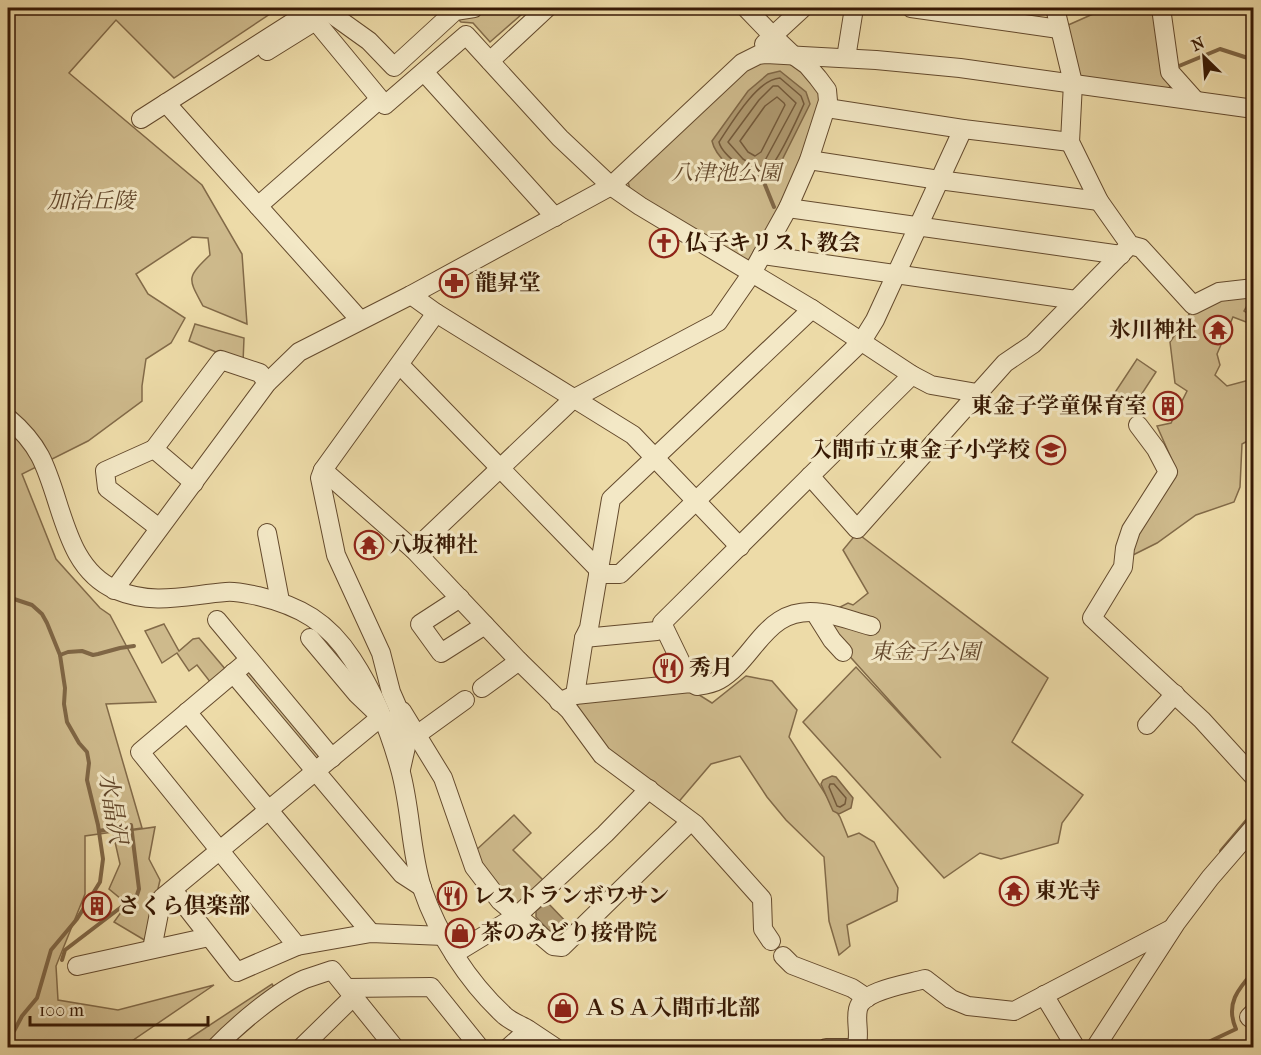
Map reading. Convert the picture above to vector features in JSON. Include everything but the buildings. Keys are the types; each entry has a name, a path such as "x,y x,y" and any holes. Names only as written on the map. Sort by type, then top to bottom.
{"street":[{"path":"141,119 315,8"},
{"path":"323,8 369,41 394,67 455,11 474,8"},
{"path":"490,61 547,8"},
{"path":"414,550 573,399 718,322 752,273 788,208 809,160 827,108 828,93 826,87 807,65 793,55 746,8"},
{"path":"114,590 267,383 299,352 411,295 611,186 803,8"},
{"path":"846,57 854,8"},
{"path":"911,8 1059,29"},
{"path":"1055,8 1073,83 1070,142 1125,250"},
{"path":"1161,8 1170,72 1195,100"},
{"path":"267,51 312,23 318,24 385,105 466,35 560,138 611,186 667,224 862,340 912,375 931,385 977,393"},
{"path":"742,63 758,55 766,54 846,57 960,68 1254,109"},
{"path":"424,72 555,217"},
{"path":"258,206 380,99"},
{"path":"166,103 360,320"},
{"path":"827,108 963,129 1070,142"},
{"path":"400,365 599,572 620,574 862,340 872,327 963,129"},
{"path":"809,160 1099,201"},
{"path":"788,208 918,227 1125,250 1142,248 1193,305 1219,292 1254,288"},
{"path":"810,476 857,529 1005,363 1033,344 1125,250"},
{"path":"762,255 1076,300"},
{"path":"411,295 436,314 633,435 740,547"},
{"path":"771,941 763,929 762,899 695,824 602,756 568,710 567,698 589,628 611,500 812,309"},
{"path":"400,770 406,747 398,708 391,692 381,653 336,555 320,478 323,470 436,314"},
{"path":"159,528 107,488 105,471 154,449 221,360 260,373 267,383"},
{"path":"871,626 836,616 815,613 798,614 769,627 719,680 697,686 691,682 662,623 912,375"},
{"path":"8,418 30,439 40,457 65,528 82,561 114,590 135,597 167,600 235,592 279,601 318,620 335,635 352,660 381,717 400,770 414,855 422,887 436,924 454,954 498,1009 508,1018 556,1047"},
{"path":"1138,425 1156,449 1168,472 1131,530 1125,548 1123,567 1092,618 1202,720 1254,777"},
{"path":"154,449 194,483"},
{"path":"323,470 414,550 519,661 567,698 691,682"},
{"path":"267,533 279,601"},
{"path":"460,598 420,624 441,653 484,625"},
{"path":"815,613 843,652"},
{"path":"217,620 332,759"},
{"path":"584,638 657,631"},
{"path":"310,638 357,694 381,717"},
{"path":"249,660 140,752 297,946"},
{"path":"482,688 519,661"},
{"path":"233,673 402,874 422,887"},
{"path":"1147,725 1175,694"},
{"path":"418,734 465,700"},
{"path":"398,708 418,734 443,778 474,867 500,901 549,944 562,946 690,822"},
{"path":"187,712 371,933"},
{"path":"152,949 162,898 381,717"},
{"path":"454,954 518,915 605,834 649,789"},
{"path":"1095,1047 1171,929 1210,878 1254,827"},
{"path":"173,890 237,972 297,946 371,933 444,936"},
{"path":"856,1047 858,1010 862,1001 872,994 925,979 951,999 968,1006 1014,1011 1171,929"},
{"path":"77,966 209,937"},
{"path":"783,956 792,965 852,988 867,998"},
{"path":"215,1047 269,1002 304,980 332,970 395,1047"},
{"path":"301,1047 351,992 431,987 480,1047"},
{"path":"1044,995 1076,1047"},
{"path":"1254,1012 1249,1017 1254,1021"},
{"path":"508,1047 528,1030"},
{"path":"826,1047 847,1047"}],"green space":[{"name":"加治丘陵","path":"8,8 279,8 174,78 116,20 69,73 202,185 242,254 247,324 203,306 194,289 193,274 210,255 208,238 192,237 136,274 148,294 185,318 171,343 146,359 142,401 88,441 22,474 56,559 100,608 110,615 156,702 106,704 142,828 85,836 85,894 56,966 58,1000 118,1010 214,985 123,1047 8,1047"},
{"path":"482,8 529,8 490,42 473,23 461,22 457,18"},
{"path":"1091,8 1159,8 1170,89 1079,79 1066,26 1093,14"},
{"name":"八津池公園","path":"759,62 796,63 822,94 796,181 747,263 631,193 627,178 745,69"},
{"path":"1252,290 1251,299 1244,311 1253,317 1253,320 1246,322 1233,317 1217,354 1220,365 1215,375 1227,386 1253,379 1253,438 1242,444 1240,487 1234,502 1196,515 1157,543 1127,558 1134,533 1175,467 1157,426 1171,423 1187,391 1175,383 1170,342 1195,306"},
{"path":"195,324 244,338 243,363 189,341"},
{"path":"1137,359 1156,372 1132,409 1112,397"},
{"name":"東金子公園","path":"857,533 1048,678 1012,742 1083,795 1062,823 1058,843 1001,859 980,853 944,878 803,722 856,667 941,758 836,641 826,623 836,609 848,603 853,605 868,593 843,550"},
{"path":"164,624 179,651 193,639 199,638 226,670 211,683 197,665 189,671 177,653 162,663 145,631"},
{"path":"246,667 321,755 316,759 242,670"},
{"path":"746,676 772,681 797,710 789,737 840,817 848,837 859,833 874,842 898,888 897,901 847,925 850,946 839,955 829,921 824,857 786,820 767,797 740,756 711,764 676,805 604,750 575,709 578,701 693,691 712,703"},
{"path":"514,815 531,833 513,850 547,884 524,905 513,906 474,852"},
{"path":"155,827 149,859 160,880 146,941 114,922 127,904 109,889 120,864 113,833"},
{"path":"272,984 278,993 208,1047 175,1048"}],"water":[{"path":"780,71 806,92 810,104 780,164 771,177 752,180 740,175 728,165 712,141 748,91 768,74"},
{"path":"832,776 836,777 853,798 851,808 839,814 833,811 821,784 823,780"},
{"path":"547,902 571,927 561,937 555,937 536,917 536,911"}],"waterway":[{"path":"1179,66 1220,49 1254,60"},
{"path":"763,180 774,207"},
{"name":"水晶沢","path":"8,597 32,605 42,614 60,655 67,722 87,752 89,763 87,780 98,825 103,859 100,882 77,919 51,950 37,998 22,1016 14,1031"},
{"path":"60,655 82,651 93,655 134,646"},
{"path":"1221,851 1254,812"},
{"path":"62,960 65,950 137,895 139,889 131,825 99,831"},
{"path":"1144,1048 1144,1043 1163,1042 1181,1046 1200,1046 1236,1029 1232,1012 1235,997 1254,971"}],"place":[{"name":"仏子キリスト教会","path":"664,243"},
{"name":"龍昇堂","path":"454,283"},
{"name":"氷川神社","path":"1218,330"},
{"name":"東金子学童保育室","path":"1168,406"},
{"name":"入間市立東金子小学校","path":"1051,450"},
{"name":"八坂神社","path":"369,545"},
{"name":"秀月","path":"668,668"},
{"name":"東光寺","path":"1014,891"},
{"name":"レストランボワサン","path":"452,896"},
{"name":"さくら倶楽部","path":"97,906"},
{"name":"茶のみどり接骨院","path":"460,933"},
{"name":"ＡＳＡ入間市北部","path":"563,1008"}]}
